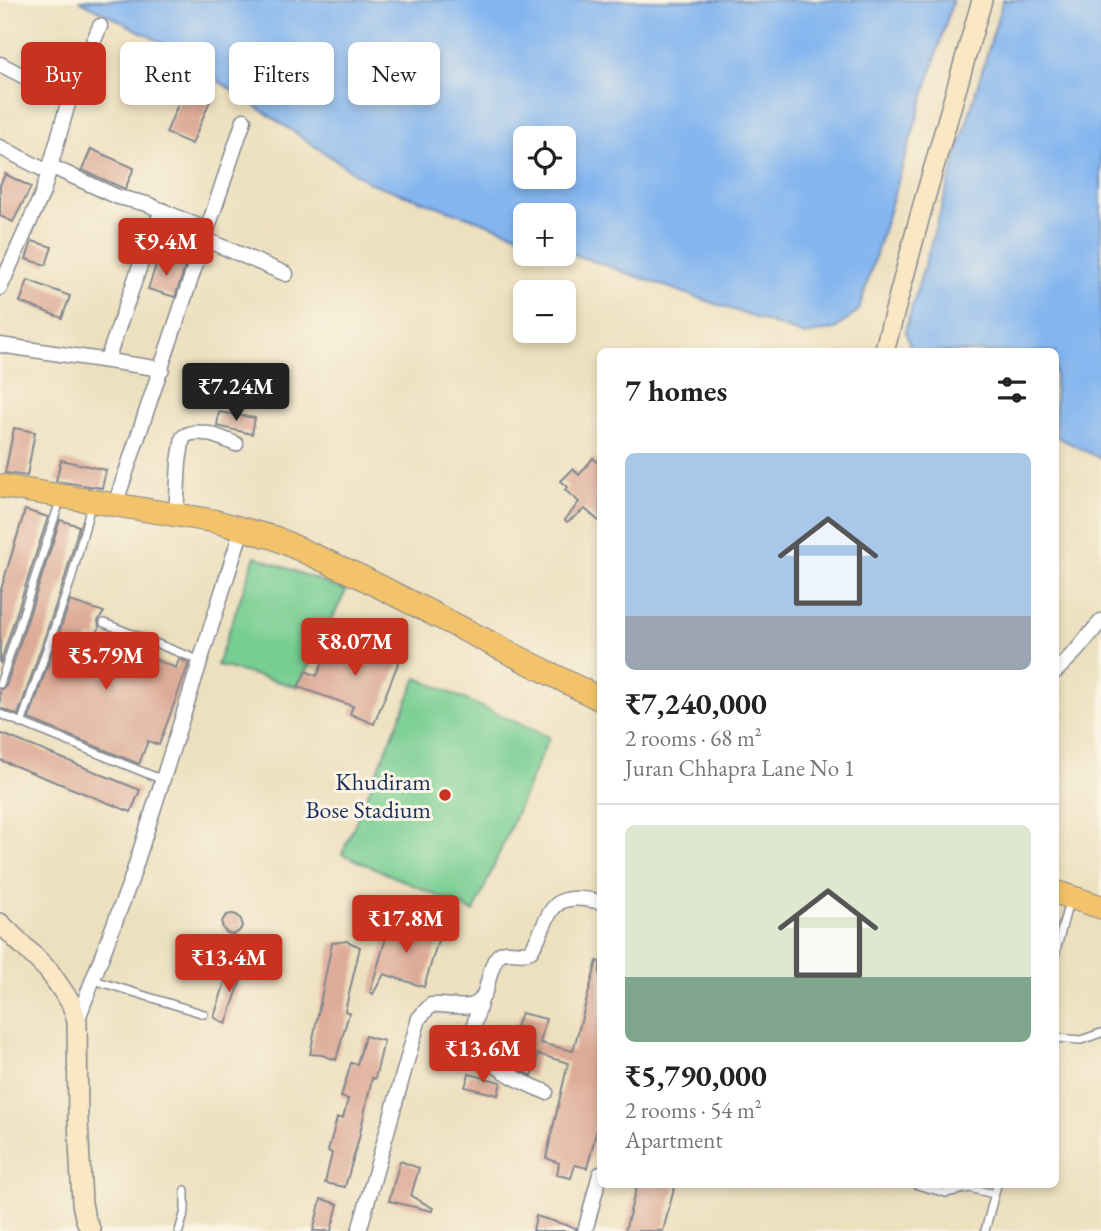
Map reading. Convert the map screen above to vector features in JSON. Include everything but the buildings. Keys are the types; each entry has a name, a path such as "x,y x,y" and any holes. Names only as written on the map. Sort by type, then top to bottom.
{"main road":[{"path":"0,486 176,515 275,538 361,577 597,697"},
{"path":"1063,895 1101,907"}],"street":[{"path":"885,348 920,212 982,0"},
{"path":"93,42 100,26"},
{"path":"0,64 21,75"},
{"path":"1,285 43,192 68,105"},
{"path":"115,505 244,120"},
{"path":"0,147 118,197 162,210 286,274"},
{"path":"107,360 162,210"},
{"path":"0,345 162,369"},
{"path":"176,515 183,437 192,432 201,432 236,444"},
{"path":"77,1021 131,880 242,529"},
{"path":"1059,668 1101,621"},
{"path":"546,1092 510,1076 476,1045 474,1028 481,1000 493,962 503,952 531,951 551,909 560,901 573,898 597,902"},
{"path":"0,923 56,979 71,1003 77,1021 82,1203 90,1231"},
{"path":"359,1231 419,1018 431,1005 468,1007 481,1000"},
{"path":"585,1231 597,1185"}],"lane":[{"path":"0,684 61,496"},
{"path":"20,724 71,580 91,501"},
{"path":"104,623 201,660"},
{"path":"0,714 164,780"},
{"path":"1059,925 1063,895"},
{"path":"93,980 204,1014"},
{"path":"1059,1038 1081,1040 1101,1033"},
{"path":"928,1188 946,1193 969,1188 995,1194"},
{"path":"985,1231 996,1188"},
{"path":"179,1231 185,1211 184,1190"}],"green space":[{"path":"255,556 346,591 298,687 217,665"},
{"name":"Khudiram Bose Stadium","path":"417,678 549,737 474,912 342,854"}],"water":[{"path":"79,0 953,0 859,310 835,329 805,335 576,255 576,203 513,203 513,233 368,182 254,105 334,105 334,42 229,42 229,88 215,79 215,42 160,42"},
{"path":"1003,0 1101,0 1101,459 1059,438 1059,348 911,348 905,331"}],"place":[{"name":"Khudiram Bose Stadium","path":"445,795"}]}
